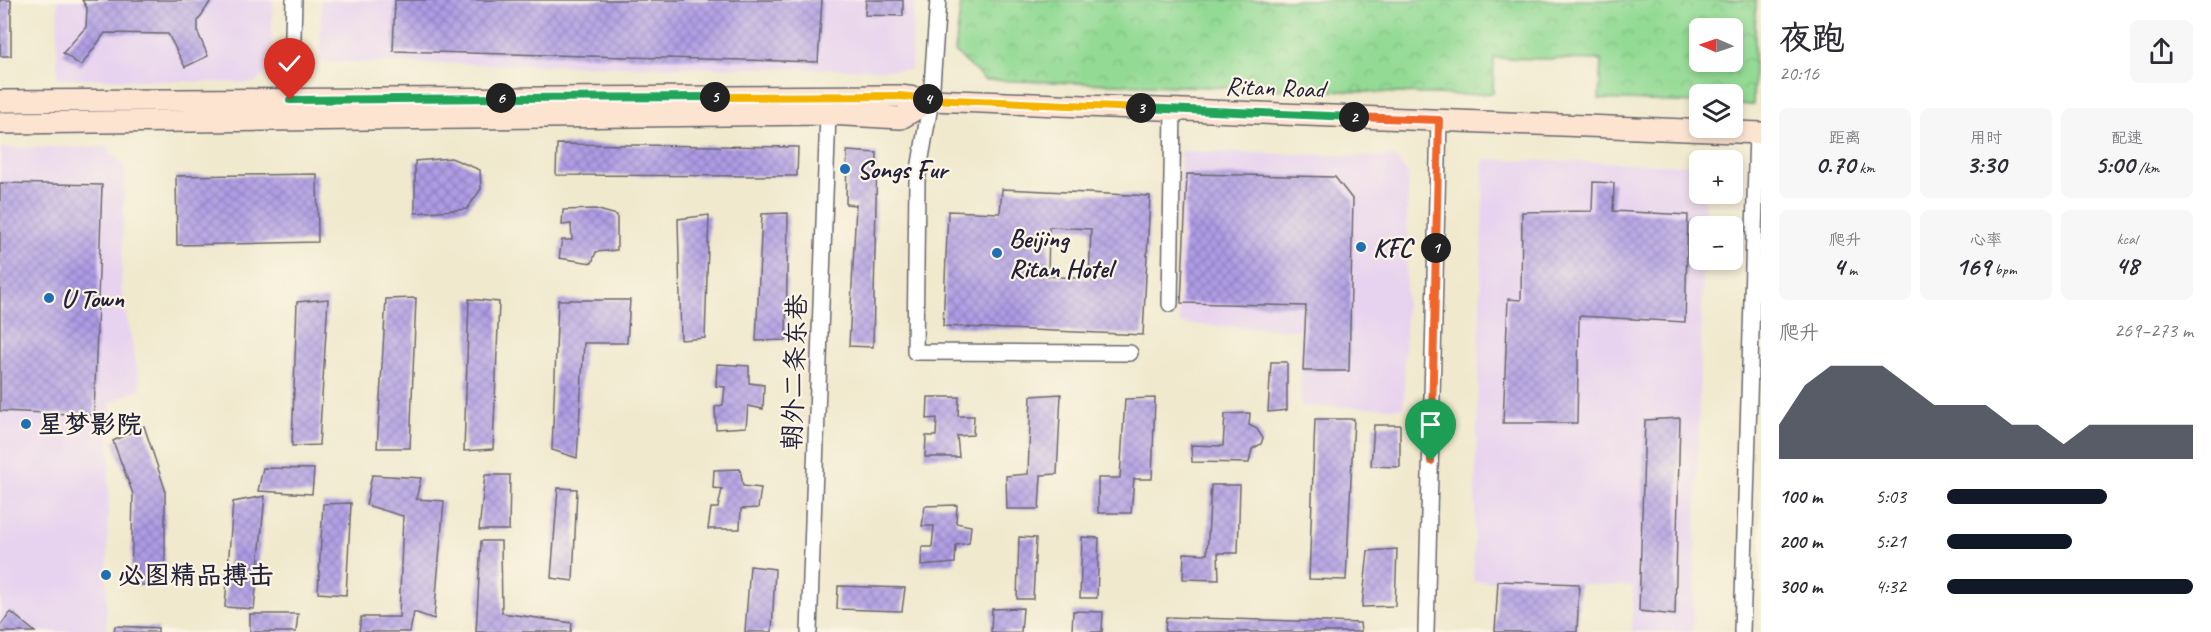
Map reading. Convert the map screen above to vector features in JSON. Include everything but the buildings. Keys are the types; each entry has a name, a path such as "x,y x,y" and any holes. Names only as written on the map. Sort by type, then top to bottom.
{"main road":[{"name":"Ritan Road","path":"291,110 900,96 931,100 1759,133"},
{"path":"0,101 291,110 828,114 901,118 931,100"},
{"path":"0,123 291,110"}],"street":[{"path":"291,110 294,0"},
{"path":"938,0 931,100 917,181 915,352 1130,353"},
{"path":"1170,304 1173,110"},
{"name":"朝外二条东巷","path":"809,632 828,114"},
{"path":"1426,632 1439,120"},
{"path":"1742,632 1759,133"}],"shaded area":[{"path":"58,0 273,0 271,68 255,83 57,78"},
{"path":"321,0 914,0 911,70 320,62"},
{"path":"107,147 125,167 121,289 141,388 110,403 106,632 0,632 0,148"},
{"path":"1181,151 1395,157 1408,174 1404,408 1301,406 1300,330 1179,324"},
{"path":"1484,159 1689,165 1689,204 1705,204 1704,216 1689,216 1689,270 1703,270 1693,632 1632,632 1633,586 1473,581"}],"green space":[{"path":"961,0 1756,0 1753,105 1743,104 1743,84 1689,84 1689,103 1599,99 1601,60 1494,58 1493,93 1463,95 985,80 955,52"}],"place":[{"name":"Songs Fur","path":"845,169"},
{"name":"KFC","path":"1361,247"},
{"name":"Beijing Ritan Hotel","path":"997,253"},
{"name":"U Town","path":"49,298"},
{"name":"星梦影院","path":"26,424"},
{"name":"必图精品搏击","path":"106,575"}],"route":[{"path":"290,100 900,96 931,100 1439,120 1431,461"}]}
